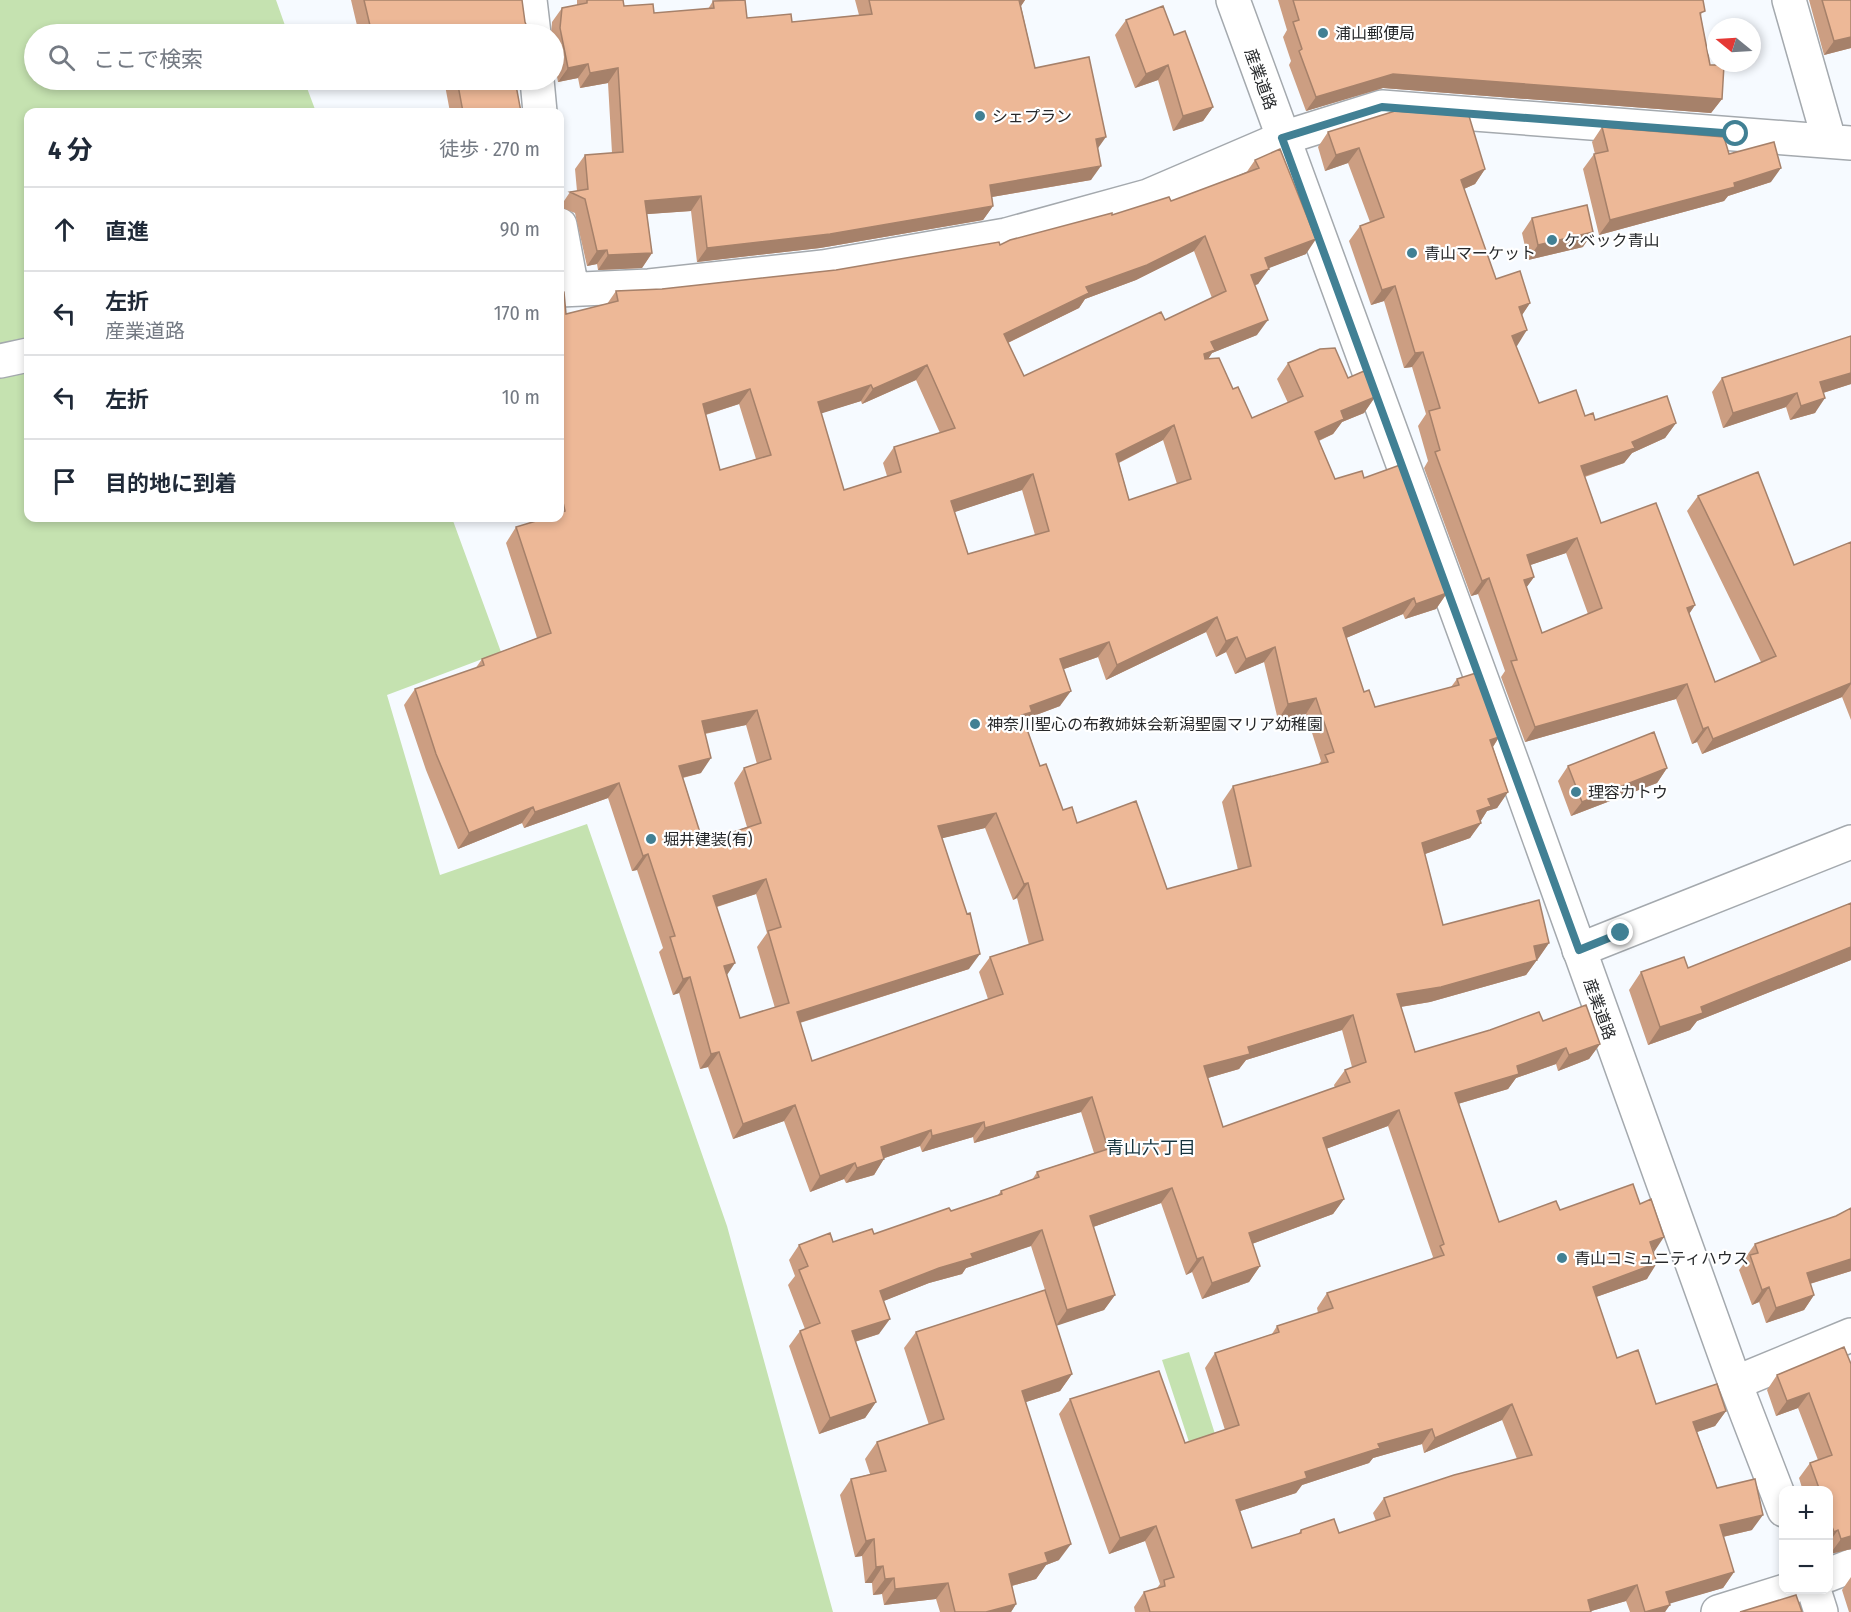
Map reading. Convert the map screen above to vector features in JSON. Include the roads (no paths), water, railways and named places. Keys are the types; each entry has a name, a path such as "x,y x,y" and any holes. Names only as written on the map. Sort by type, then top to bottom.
{"street":[{"path":"530,0 533,24"},
{"name":"産業道路","path":"1233,0 1735,1383 1779,1497"},
{"path":"564,268 566,289 649,286 823,267 1006,235 1148,196 1282,138 1382,107 1504,118 1840,141 1789,0"},
{"path":"538,90 540,108"},
{"path":"0,361 24,357"},
{"path":"1579,950 1851,842"},
{"path":"1735,1383 1851,1335"},
{"path":"1833,1573 1851,1566"},
{"path":"1718,1612 1779,1593"},
{"path":"1815,1594 1821,1612"}],"place":[{"name":"浦山郵便局","path":"1323,33"},
{"name":"シェプラン","path":"980,116"},
{"name":"ケベック青山","path":"1552,240"},
{"name":"青山マーケット","path":"1412,253"},
{"name":"神奈川聖心の布教姉妹会新潟聖園マリア幼稚園","path":"975,724"},
{"name":"理容カトウ","path":"1576,792"},
{"name":"堀井建装(有)","path":"651,839"},
{"name":"青山コミュニティハウス","path":"1562,1258"}],"district":[{"name":"青山六丁目","path":"1151,1148"}]}
